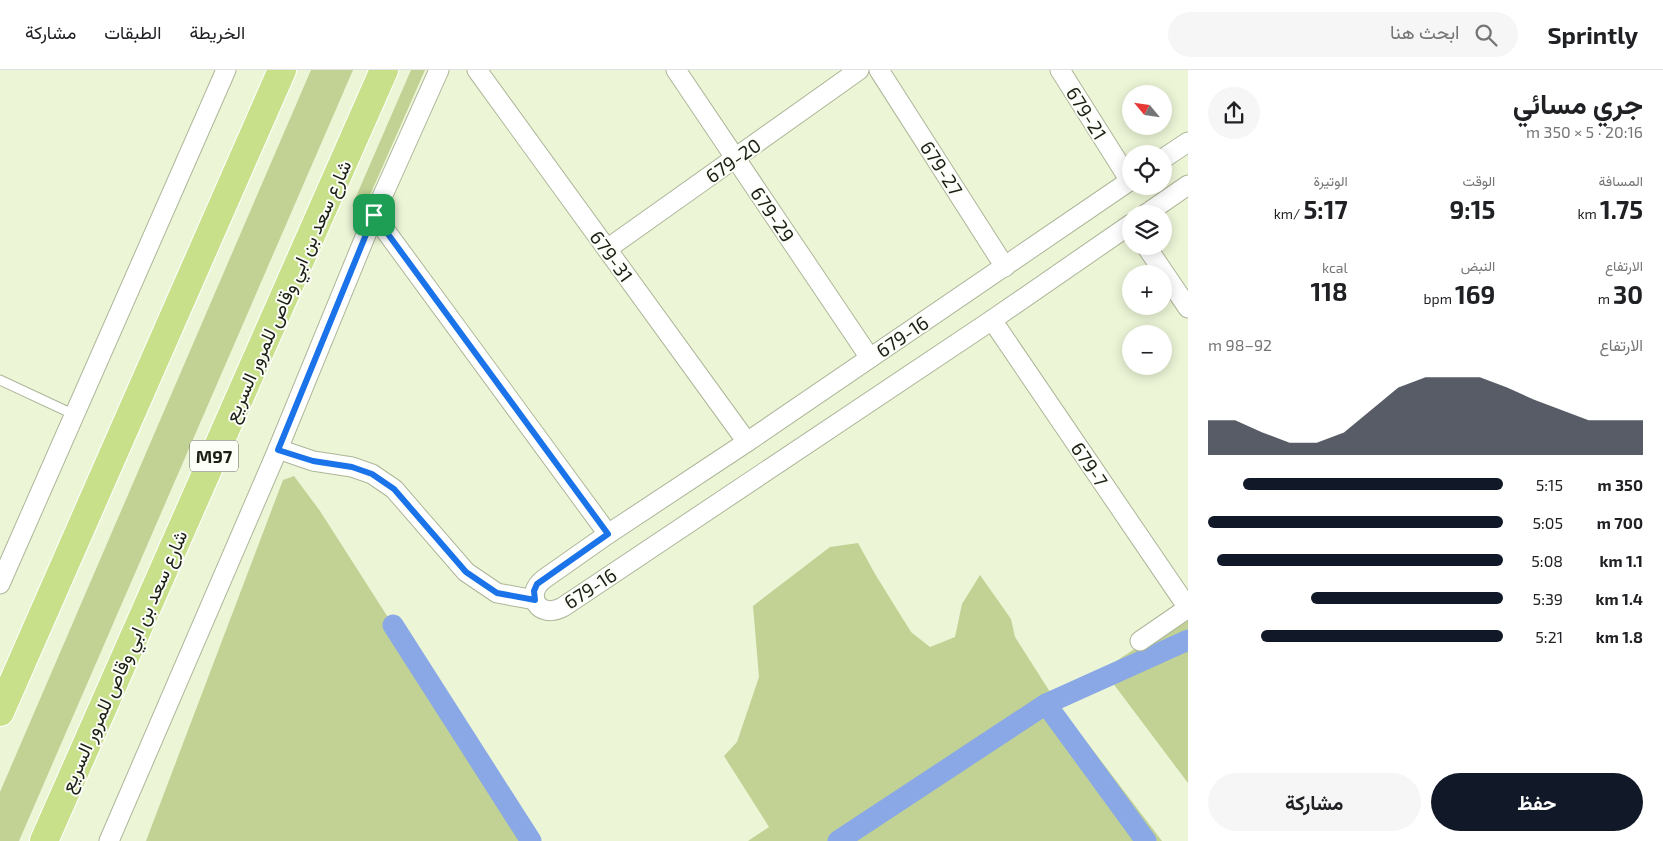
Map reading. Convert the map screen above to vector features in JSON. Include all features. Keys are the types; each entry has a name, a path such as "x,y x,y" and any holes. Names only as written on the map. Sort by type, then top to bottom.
{"highway":[{"path":"0,712 282,70"},
{"name":"شارع سعد بن ابي وقاص للمرور السريع","path":"44,841 383,74"}],"street":[{"path":"0,584 226,70"},
{"path":"109,841 278,450 374,215 439,70"},
{"name":"679-31","path":"477,70 747,442"},
{"name":"679-29","path":"676,70 870,358"},
{"name":"679-20","path":"607,250 859,70"},
{"name":"679-27","path":"879,70 1005,267"},
{"name":"679-21","path":"1060,70 1122,167"},
{"path":"1172,153 1188,142"},
{"path":"1159,205 1188,185"},
{"name":"679-16","path":"1122,187 608,534 537,584 534,591 535,600 539,607 547,611 555,611 563,607 992,320 1122,230"},
{"path":"374,215 608,534"},
{"path":"1152,255 1188,308"},
{"name":"679-7","path":"992,320 1188,608"},
{"path":"278,450 313,461 352,467 372,474 394,489 466,572 497,593 535,600"},
{"path":"1140,641 1188,608"}],"lane":[{"path":"0,380 75,415"}],"green space":[{"path":"311,70 353,70 19,841 0,841 0,792"},
{"path":"411,70 425,70 363,211 352,206"},
{"path":"294,476 320,511 531,841 146,841 283,480"},
{"path":"858,543 911,632 930,647 955,637 962,604 980,575 1011,619 1015,637 1057,703 1162,841 748,841 769,827 724,756 737,742 759,677 753,606 830,547"},
{"path":"1188,613 1188,783 1103,670"}],"waterway":[{"path":"393,625 531,841"},
{"path":"1046,704 1188,640"},
{"path":"838,841 1046,704 1146,841"}],"route":[{"path":"374,215 608,534 537,584 534,591 535,600 497,593 466,572 394,489 372,474 352,467 313,461 278,450 374,215"}]}
